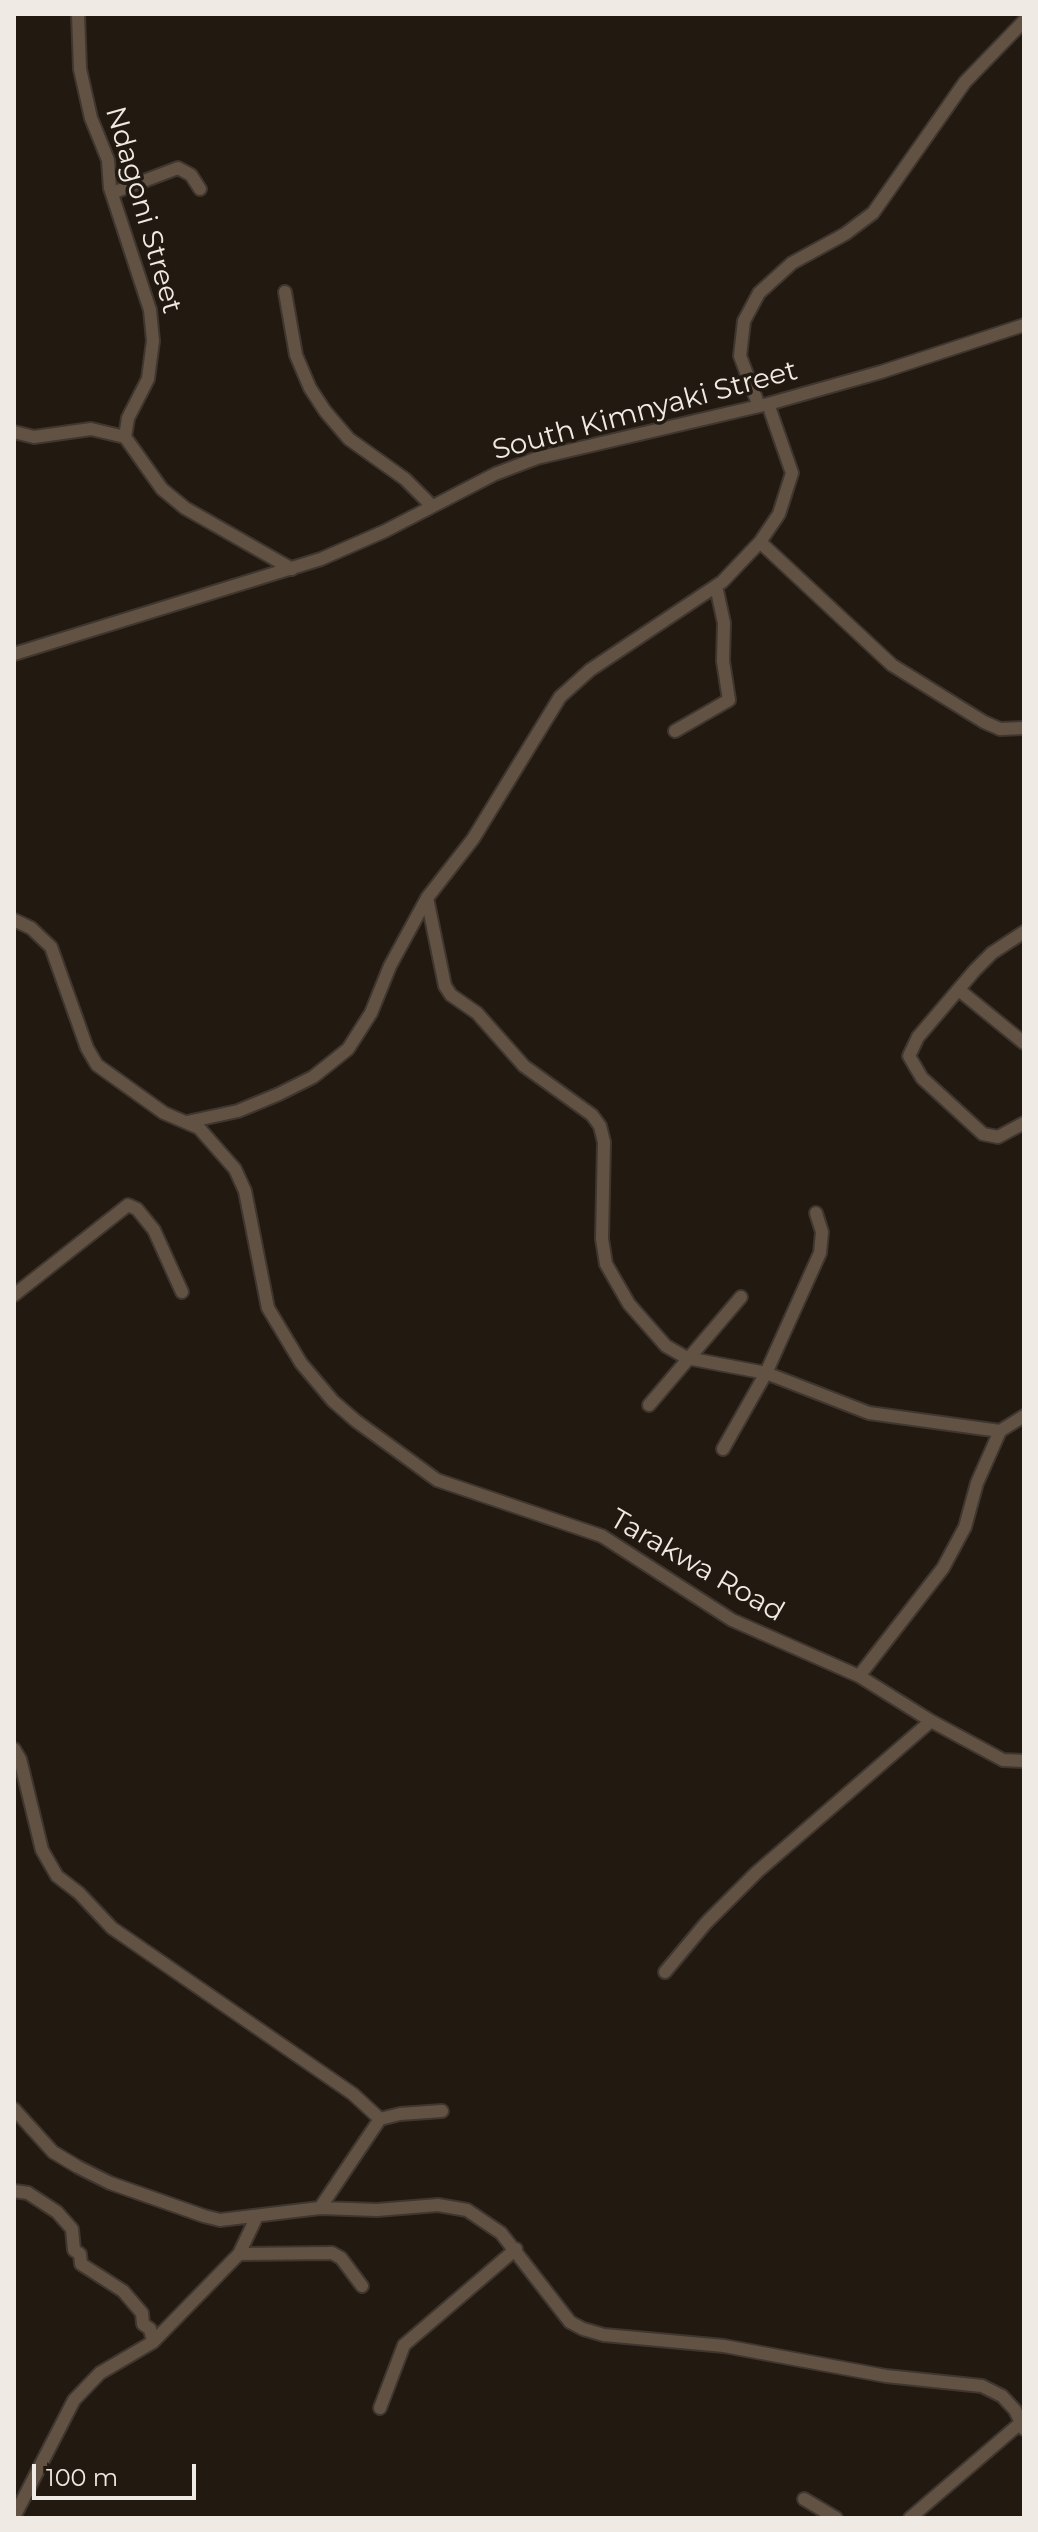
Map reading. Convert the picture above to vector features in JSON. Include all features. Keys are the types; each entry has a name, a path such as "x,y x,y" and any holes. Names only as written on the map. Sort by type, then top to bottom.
{"street":[{"name":"Ndagoni Street","path":"83,16 80,69 91,118 108,160 112,193 150,310 153,341 148,379 128,418 125,437"},
{"path":"187,1122 238,1111 279,1094 313,1077 348,1049 371,1013 390,966 427,898 473,839 560,697 572,684 716,586 760,542 779,514 792,473 740,356 744,321 759,293 792,263 845,234 873,213 965,82 1024,21"},
{"path":"112,193 178,168 191,175 200,189"},
{"path":"285,292 296,355 310,388 325,411 349,439 405,479 431,505"},
{"name":"South Kimnyaki Street","path":"15,652 192,596 292,569 350,547 495,474 537,458 764,405 1024,325"},
{"path":"14,432 34,437 91,429 125,437 162,489 185,508 292,569"},
{"path":"760,542 892,665 984,722 1000,729 1024,728"},
{"path":"675,731 729,700 723,661 724,623 716,586"},
{"path":"427,898 445,986 477,1013 524,1066 592,1115 600,1126 604,1142 602,1239 606,1264 646,1326 666,1346 687,1358 766,1373 869,1413 1000,1431"},
{"name":"Tarakwa Road","path":"14,920 31,928 51,947 87,1048 97,1065 154,1107 187,1122 210,1139 235,1169 245,1191 268,1308 282,1336 333,1401 356,1421 437,1480 602,1536 732,1620 859,1676 931,1721 1003,1760 1024,1761"},
{"path":"1024,932 992,953 911,1046 912,1066 983,1134 998,1137 1024,1123"},
{"path":"959,990 1024,1043"},
{"path":"14,1295 128,1205 137,1209 154,1230 182,1292"},
{"path":"723,1449 766,1373 820,1253 822,1232 816,1213"},
{"path":"649,1405 741,1297"},
{"path":"859,1676 958,1543 986,1457 1000,1431 1024,1416"},
{"path":"665,1972 706,1923 757,1872 931,1721"},
{"path":"14,1749 20,1759 42,1850 57,1876 79,1893 112,1928 353,2094 380,2119"},
{"path":"14,2109 53,2152 110,2183 220,2220 320,2208 377,2210 438,2205 467,2210 501,2233 570,2322 583,2329 604,2335 724,2346 886,2376 966,2382 1002,2396 1023,2424 910,2518"},
{"path":"320,2208 380,2119 442,2111"},
{"path":"14,2191 28,2193 57,2212 72,2229 74,2250 80,2254 81,2264 123,2291 142,2313 143,2324 150,2329 153,2342"},
{"path":"14,2517 74,2400 100,2373 153,2342 239,2254 257,2216"},
{"path":"380,2408 404,2345 516,2249"},
{"path":"239,2254 332,2253 341,2258 362,2286"},
{"path":"804,2499 836,2518"}]}
